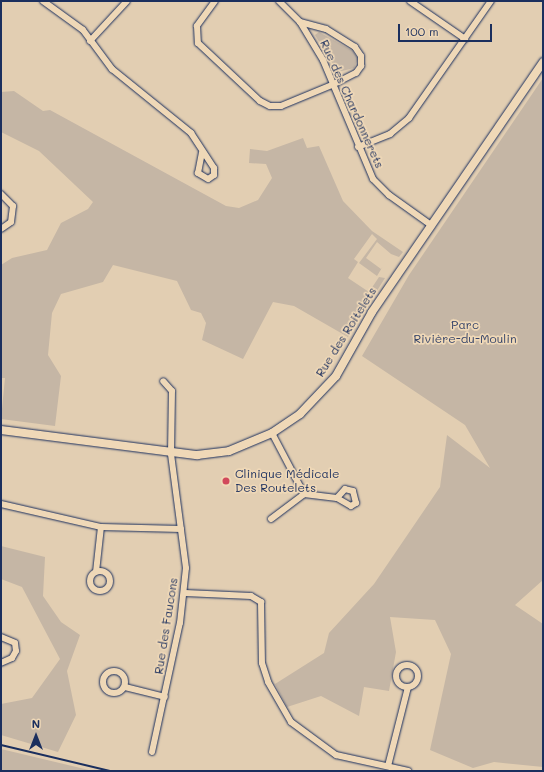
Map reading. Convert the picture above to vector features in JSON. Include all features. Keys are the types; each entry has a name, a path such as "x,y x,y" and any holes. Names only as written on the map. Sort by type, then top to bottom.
{"street":[{"path":"43,1 77,26 112,69 187,128 202,152"},
{"path":"90,41 127,1"},
{"path":"215,1 197,26 198,43 260,101 281,106 334,84 358,71 360,53 326,29 300,22"},
{"name":"Rue des Chardonnerets","path":"279,1 300,22 334,84 358,147 377,184 431,224"},
{"path":"410,1 465,39"},
{"path":"358,147 390,134 409,118 491,1"},
{"name":"Rue des Roitelets","path":"1,430 171,454 229,451 272,433 300,414 336,376 372,312 543,62"},
{"path":"1,194 13,206 11,222 1,229"},
{"name":"Rue des Faucons","path":"152,752 165,697 185,593 186,568 171,454 172,391 163,381"},
{"path":"272,433 304,494"},
{"path":"271,519 304,494 337,498"},
{"path":"1,504 101,527 181,529"},
{"path":"96,572 101,527"},
{"path":"185,593 251,596 261,602 262,663 268,682 291,722 336,755 367,764 388,766 408,771"},
{"path":"1,637 14,644 16,651 12,658 1,663"},
{"path":"125,686 165,697"},
{"path":"388,766 408,687"}],"green space":[{"path":"319,32 353,51 358,59 354,68 338,72 315,35"},
{"name":"Parc Rivière-du-Moulin","path":"543,78 543,580 515,605 543,624 543,767 494,762 473,768 430,750 451,654 435,620 390,617 396,652 389,691 364,687 359,716 321,696 287,707 275,684 324,653 329,633 374,584 440,487 447,435 490,468 465,425 362,356 409,275"},
{"path":"14,91 43,111 50,110 226,206 239,208 258,200 272,178 266,164 249,163 250,149 267,151 303,138 307,148 319,146 343,201 372,231 403,252 399,257 391,254 377,242 366,258 381,269 383,266 377,276 359,263 377,239 372,234 354,259 358,262 348,278 369,292 379,277 385,278 348,337 294,306 273,302 243,359 202,340 206,323 201,313 191,310 177,281 113,265 103,282 61,294 52,313 48,355 61,376 55,426 1,419 5,378 1,378 1,265 12,258 47,250 61,223 88,209 93,202 39,151 1,132 1,92"},
{"path":"1,546 45,557 43,596 61,622 80,635 67,671 76,715 58,752 1,735 1,704 32,698 60,659 22,587 1,579"},
{"path":"1,749 93,771 1,771"}],"railway":[{"path":"1,745 110,771"}],"place":[{"name":"Clinique Médicale Des Routelets","path":"226,481"}]}
